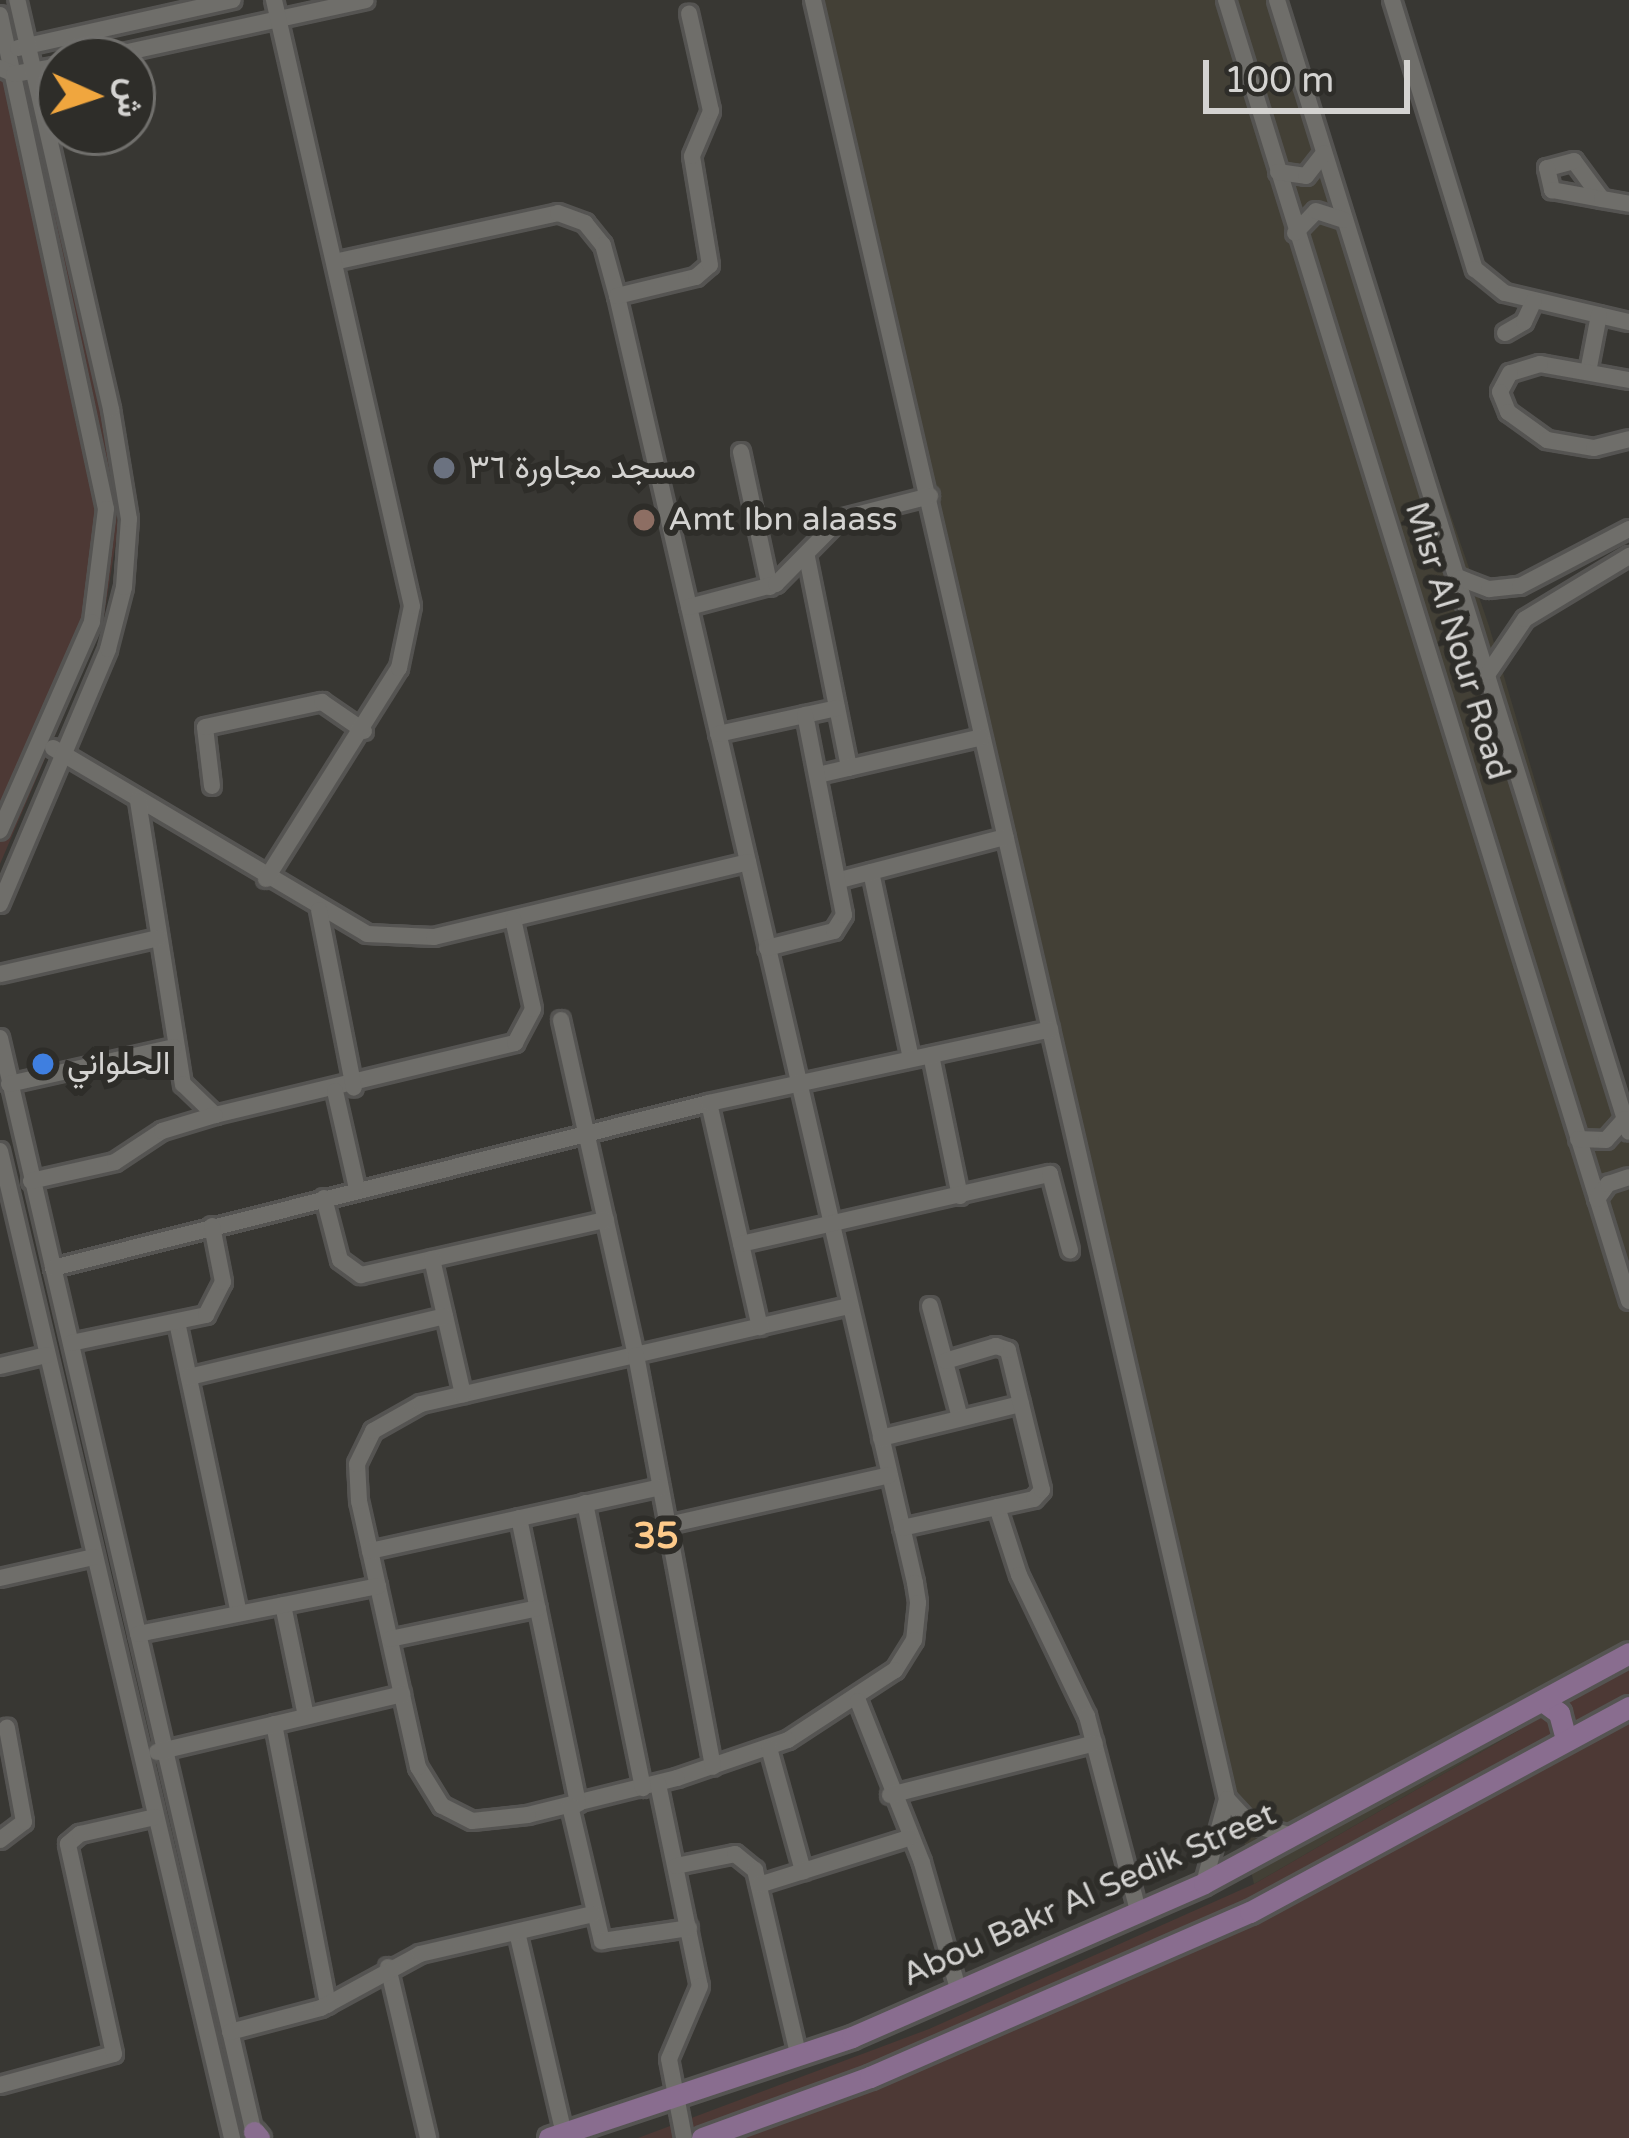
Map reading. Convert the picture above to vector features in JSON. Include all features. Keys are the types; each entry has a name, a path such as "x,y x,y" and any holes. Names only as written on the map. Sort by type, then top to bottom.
{"main road":[{"name":"Abou Bakr Al Sedik Street","path":"557,2136 674,2102 799,2057 1204,1883 1299,1836 1629,1653"},
{"path":"1544,1702 1562,1717 1566,1740"},
{"path":"702,2138 903,2063 1250,1912 1629,1707"}],"street":[{"path":"17,0 27,46"},
{"path":"11,65 27,46 233,0"},
{"path":"266,879 364,731 399,668 412,606 274,0"},
{"path":"156,47 366,0"},
{"path":"813,0 1227,1799 1204,1883"},
{"name":"Misr Al Nour Road","path":"1226,0 1629,1301"},
{"name":"Misr Al Nour Road","path":"1277,0 1627,1125"},
{"path":"1392,0 1469,258 1493,287 1629,322"},
{"path":"617,296 701,275 710,265 692,151 711,111 689,13"},
{"path":"0,15 106,509 92,622 0,831"},
{"path":"11,65 27,46"},
{"path":"0,904 117,620 129,519 111,409 11,65"},
{"path":"1277,172 1306,176 1324,153"},
{"path":"1602,199 1629,204"},
{"path":"1295,233 1316,212 1344,220"},
{"path":"334,262 558,213 596,233 617,296 902,1528 918,1603 914,1640 895,1670 858,1701 769,1748 574,1805 488,1823 457,1816 427,1789 402,1694 356,1482 363,1446 386,1419 463,1394 850,1306"},
{"path":"1505,333 1524,322 1534,301"},
{"path":"1588,372 1598,315"},
{"path":"1629,380 1520,368 1505,378 1501,399 1519,423 1562,445 1629,439"},
{"path":"741,452 770,587"},
{"path":"689,607 770,587 807,557 837,521 929,496"},
{"path":"1460,578 1489,589 1520,586 1629,529"},
{"path":"1592,549 1604,570"},
{"path":"1489,672 1525,619 1629,556"},
{"path":"807,557 849,768"},
{"path":"212,786 206,727 322,702 364,731"},
{"path":"718,734 837,708"},
{"path":"767,948 833,931 844,915 805,715"},
{"path":"818,775 982,737"},
{"path":"40,740 345,927 400,938 513,919 748,862"},
{"path":"138,802 175,1048 190,1098 214,1115"},
{"path":"840,880 1005,837"},
{"path":"871,872 911,1059"},
{"path":"319,910 357,1189"},
{"path":"32,1181 115,1162 162,1131 214,1115 344,1089 503,1048 524,1034 532,996 513,919"},
{"path":"0,974 158,938"},
{"path":"561,1020 636,1355 713,1768"},
{"path":"53,1268 709,1103 1050,1029"},
{"path":"0,1038 9,1132 32,1181 71,1343 250,2137"},
{"path":"8,1084 175,1048"},
{"path":"931,1055 960,1196"},
{"path":"709,1103 760,1327"},
{"path":"1578,1139 1606,1140 1627,1125"},
{"path":"0,1151 155,1817 250,2137"},
{"path":"741,1244 1050,1174 1070,1250"},
{"path":"1597,1199 1608,1184 1629,1177"},
{"path":"324,1198 348,1271 432,1259 606,1220"},
{"path":"71,1343 206,1315 222,1295 212,1226"},
{"path":"432,1259 463,1394"},
{"path":"930,1306 960,1418"},
{"path":"189,1377 445,1316"},
{"path":"177,1322 238,1610"},
{"path":"902,1528 997,1507 1042,1490 1002,1346 945,1361"},
{"path":"0,1366 47,1355"},
{"path":"880,1438 1021,1405"},
{"path":"668,1525 889,1475"},
{"path":"370,1551 661,1486"},
{"path":"585,1503 650,1786 676,1866 700,1986 669,2060 684,2138"},
{"path":"997,1507 1094,1743 1138,1911"},
{"path":"519,1518 593,1914 607,1944 689,1928"},
{"path":"0,1578 94,1557"},
{"path":"138,1634 238,1610 378,1586"},
{"path":"283,1605 305,1717"},
{"path":"390,1639 538,1608"},
{"path":"140,1756 402,1694"},
{"path":"858,1701 890,1795 911,1837 959,1992"},
{"path":"274,1724 328,2005"},
{"path":"0,1840 24,1822 7,1728"},
{"path":"890,1795 1094,1743"},
{"path":"769,1748 803,1871"},
{"path":"1227,1799 1250,1824 1299,1836"},
{"path":"0,2085 114,2054 68,1844 80,1834 155,1817"},
{"path":"759,1885 911,1837"},
{"path":"676,1866 735,1854 755,1870 799,2057"},
{"path":"230,2032 328,2005 388,1967 593,1914"},
{"path":"517,1932 557,2136"},
{"path":"388,1967 428,2138"}],"shaded area":[{"path":"820,0 1273,0 1489,626 1629,1098 1629,1666 1254,1884"},
{"path":"23,66 36,122 36,156 44,156 103,408 118,528 103,623 0,864 0,71"},
{"path":"1629,1666 1629,2138 638,2138 929,2029 1254,1884"}],"place":[{"name":"مسجد مجاورة ٣٦","path":"444,468"},
{"name":"Amt Ibn alaass","path":"644,520"},
{"name":"الحلواني","path":"43,1064"}],"district":[{"name":"35","path":"656,1537"}]}
